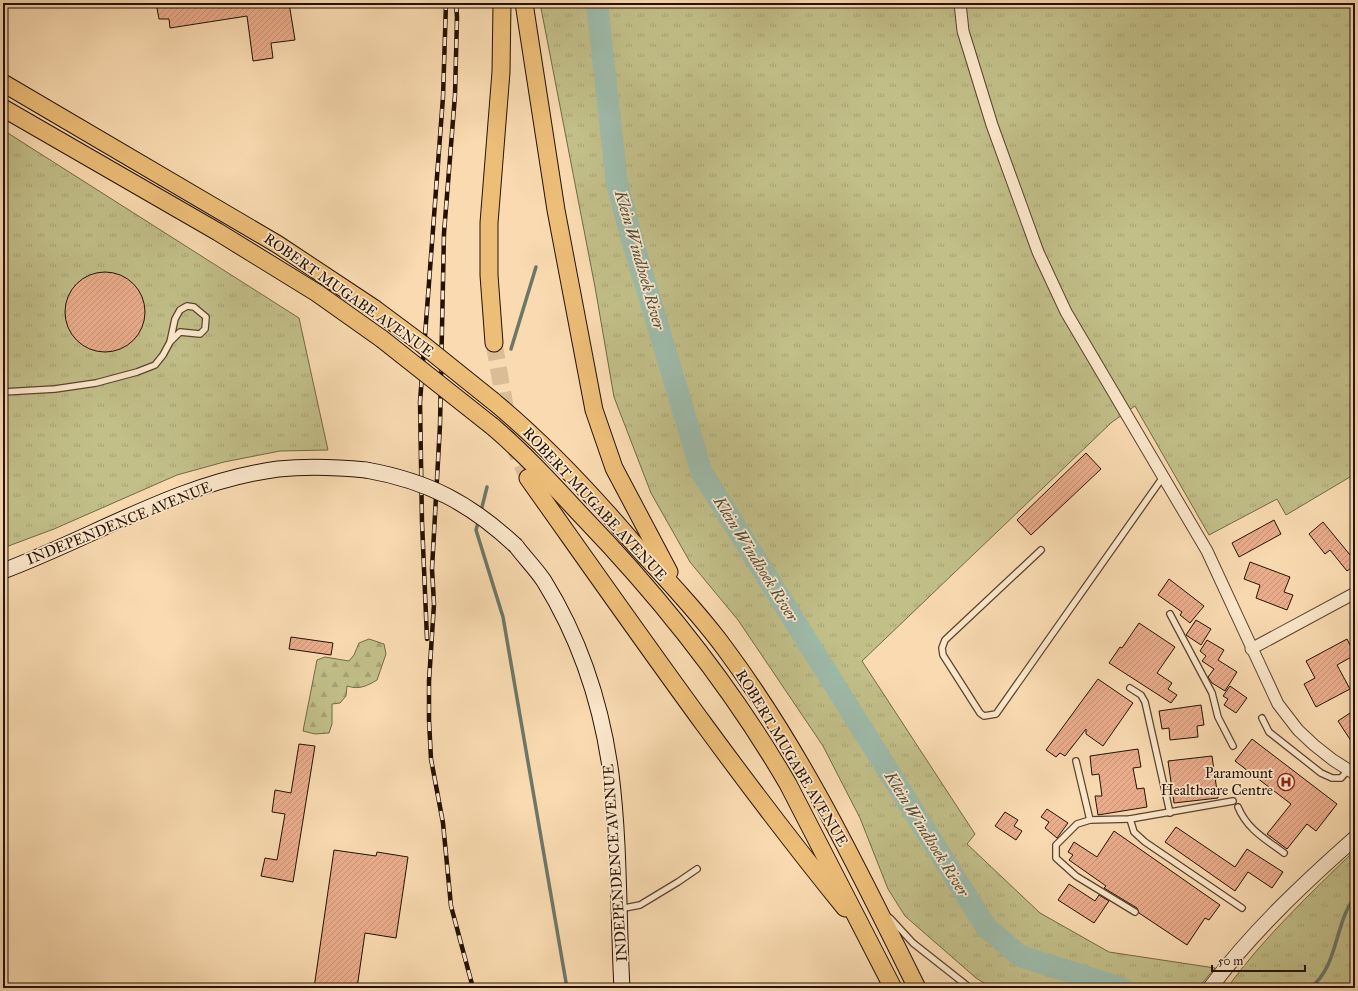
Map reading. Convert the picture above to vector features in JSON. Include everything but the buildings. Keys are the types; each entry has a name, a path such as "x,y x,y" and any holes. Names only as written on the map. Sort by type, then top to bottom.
{"main road":[{"path":"494,343 489,275 489,223 502,72 502,3"},
{"path":"524,3 556,210 594,410 614,468 683,597"},
{"name":"ROBERT MUGABE AVENUE","path":"3,83 277,244 375,309 422,344 493,401 566,468 683,597 726,649 768,712 827,812 917,988"},
{"name":"ROBERT MUGABE AVENUE","path":"3,108 225,236 317,293 382,339 514,445 555,487 656,597 688,636 771,754 868,936 893,988"},
{"name":"INDEPENDENCE AVENUE","path":"3,571 168,500 221,482 251,474 301,467 336,467 388,474 426,485 478,514 516,546 544,581 562,612 576,643 589,679 602,724 611,774 622,988"},
{"path":"528,478 684,698 799,851 868,936"}],"street":[{"path":"960,3 963,31 985,103 1038,252 1066,312 1207,551 1251,649 1278,704 1287,717 1314,745 1352,772"},
{"path":"1251,649 1355,593"},
{"path":"1213,984 1293,894 1355,838"}],"lane":[{"path":"3,392 55,389 96,383 137,372 155,365 163,355 170,342 175,319 180,310 187,306 194,307 206,317 205,329 200,334 180,332 170,342"},
{"path":"1041,550 945,640 942,648 943,655 980,713 984,716 996,714 1164,476"},
{"path":"1170,614 1212,693 1218,717 1233,746"},
{"path":"1130,688 1141,695 1145,702 1170,813"},
{"path":"1262,718 1269,732 1321,774 1332,778 1341,778 1352,772"},
{"path":"1076,761 1090,820"},
{"path":"1135,912 1076,876 1056,858 1056,845 1077,824 1090,820 1130,819 1233,801"},
{"path":"1238,807 1243,819 1251,829 1284,853"},
{"path":"1130,819 1134,832 1145,842 1242,908"},
{"path":"619,909 640,905 678,882 696,869"},
{"path":"873,900 912,943 970,988"}],"green space":[{"path":"540,3 1355,3 1355,474 1286,515 1277,499 1209,535 1135,406 1112,422 862,661 975,834 967,844 1040,913 1109,952 1215,968 1198,988 992,988 976,978 905,916 888,889 860,818 823,746 738,620 690,562 651,493 614,397 595,287"},
{"path":"3,130 299,318 328,450 280,451 224,462 177,475 54,529 3,548"},
{"path":"369,639 384,644 386,654 377,680 363,687 355,688 347,686 346,696 340,703 332,704 332,724 329,733 315,734 303,731 317,660 325,657 349,661 354,655 359,643"},
{"path":"1355,850 1355,988 1227,988 1256,951 1304,900"}],"waterway":[{"name":"Klein Windhoek River","path":"597,3 617,184 702,473 986,927 1020,956 1121,988"},
{"path":"511,349 536,267"},
{"path":"481,511 487,487"},
{"path":"479,519 476,530 503,617 567,988"},
{"path":"1310,988 1319,979 1326,968 1343,919 1348,907 1355,897"}],"tunnel":[{"path":"494,343 511,440 528,478"}],"railway":[{"path":"427,639 422,522 420,402 443,97 446,3"},
{"path":"456,3 455,95 444,233 440,425 432,569 434,604 429,681 429,720 431,759 443,823 451,906 473,988"}],"place":[{"name":"Paramount Healthcare Centre","path":"1286,782"}]}
